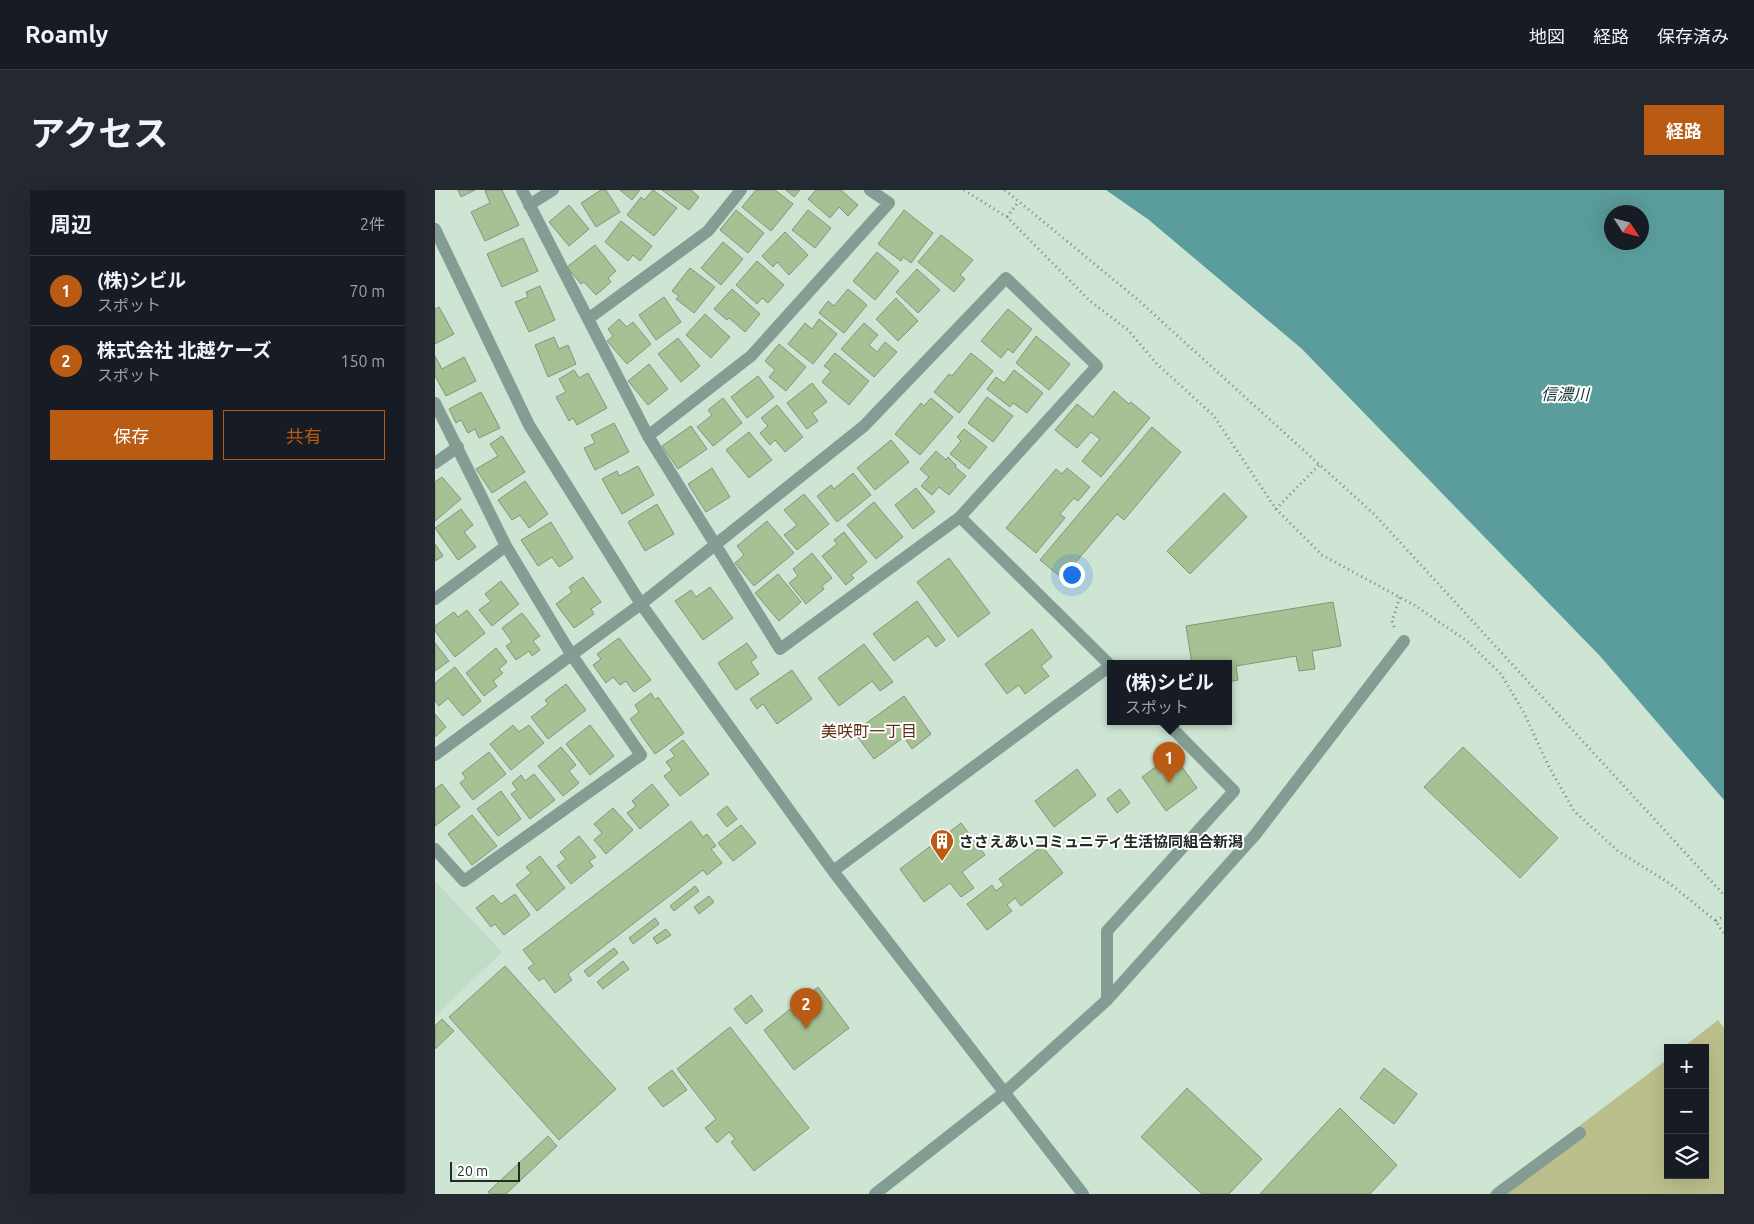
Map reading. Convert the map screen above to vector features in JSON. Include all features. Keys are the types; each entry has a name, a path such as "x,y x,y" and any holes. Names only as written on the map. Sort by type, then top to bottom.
{"street":[{"path":"435,755 641,604 716,545 864,426 1006,278 1097,366 960,517 780,649 716,545 648,436 522,190"},
{"path":"529,205 553,190"},
{"path":"588,319 708,231 741,190"},
{"path":"648,436 751,356 889,204 870,190"},
{"path":"435,228 529,425 641,604 833,871 1083,1194"},
{"path":"435,403 506,546 571,654 641,754 464,881 435,849"},
{"path":"435,463 458,447"},
{"path":"960,517 1107,662"},
{"path":"435,599 506,546"},
{"path":"875,1194 1005,1092 1107,1000 1255,836 1404,641"},
{"path":"833,871 1107,667"},
{"path":"1107,1000 1107,931 1234,791 1169,725"},
{"path":"1497,1194 1580,1133"}],"path":[{"path":"964,190 1007,217 1090,301 1128,330 1157,364 1213,415 1275,508 1322,555 1413,605 1467,641 1501,674 1524,713 1547,763 1574,812 1618,851 1669,883 1716,921 1724,934"},
{"path":"1005,190 1137,299 1375,515 1724,895"},
{"path":"1007,217 1019,202"},
{"path":"1275,508 1319,465"},
{"path":"1399,597 1392,621 1396,634 1404,641"},
{"path":"1716,921 1724,916"}],"shaded area":[{"path":"435,881 502,952 435,1016"}],"green space":[{"path":"1718,1020 1724,1028 1724,1194 1489,1194 1664,1062 1664,1179 1709,1179 1709,1044 1687,1044"}],"water":[{"name":"信濃川","path":"1106,190 1724,190 1724,800 1600,656 1302,349 1149,220"}],"building":[{"path":"458,190 475,190 461,197"},
{"path":"502,190 519,225 485,241 471,212 490,203 485,191"},
{"path":"601,190 606,190 620,212 596,227 581,203"},
{"path":"620,190 640,190 632,200"},
{"path":"653,190 677,208 654,236 627,215 641,197 644,200"},
{"path":"662,190 691,190 699,197 689,210"},
{"path":"756,190 775,190 793,204 771,231 742,207"},
{"path":"786,190 800,190 794,197"},
{"path":"816,190 841,190 858,205 848,216 839,207 830,218 808,199"},
{"path":"569,205 589,229 569,246 549,222"},
{"path":"736,210 764,233 748,253 720,230"},
{"path":"808,210 831,228 815,248 792,230"},
{"path":"904,210 933,233 911,263 903,257 901,261 878,244"},
{"path":"621,221 652,246 640,261 633,255 628,261 605,242"},
{"path":"785,232 808,255 789,275 777,262 773,267 762,256"},
{"path":"941,235 973,260 960,275 965,279 954,292 918,262"},
{"path":"523,238 538,271 502,287 487,254"},
{"path":"723,242 743,259 721,285 701,268"},
{"path":"595,245 616,271 608,278 611,282 596,295 584,282 581,284 567,267"},
{"path":"877,252 899,271 875,300 853,281"},
{"path":"757,261 784,285 768,303 762,298 757,304 736,285"},
{"path":"690,268 715,287 694,313 676,299 679,296 672,291"},
{"path":"917,269 940,290 918,313 896,292"},
{"path":"540,286 555,320 529,332 515,302 528,297 526,292"},
{"path":"732,289 760,314 745,332 729,318 727,320 714,309"},
{"path":"848,289 867,305 844,333 819,313 828,301 834,306"},
{"path":"664,297 681,322 656,340 639,315"},
{"path":"896,298 918,321 898,341 876,319"},
{"path":"439,307 454,334 435,344 435,309"},
{"path":"1008,309 1032,329 1013,353 1008,349 1001,358 981,341"},
{"path":"705,314 730,337 711,358 686,335"},
{"path":"619,319 627,327 633,322 651,344 627,364 607,341 613,336 608,329"},
{"path":"819,319 837,334 813,364 788,344 805,323 812,329"},
{"path":"864,323 878,335 869,345 877,352 885,342 897,352 874,377 841,349"},
{"path":"1036,336 1070,364 1049,390 1016,363"},
{"path":"554,337 559,349 568,345 576,364 548,377 535,345"},
{"path":"678,338 700,366 681,382 658,354"},
{"path":"779,344 806,367 786,391 769,377 775,370 765,361"},
{"path":"835,353 869,381 849,405 822,382 831,371 824,366"},
{"path":"971,353 993,371 959,413 934,392 949,374 952,376"},
{"path":"435,356 442,369 464,357 476,381 446,396 435,376"},
{"path":"649,364 668,389 648,405 628,381"},
{"path":"574,370 579,378 588,373 607,408 577,425 573,418 569,421 556,397 566,392 559,379"},
{"path":"1014,370 1043,393 1027,413 1013,403 1010,407 987,389 996,377 1004,383"},
{"path":"758,376 774,397 747,418 731,397"},
{"path":"812,383 827,402 812,413 818,421 807,429 787,403"},
{"path":"1114,391 1150,418 1101,477 1082,461 1100,439 1091,432 1077,448 1055,430 1077,404 1093,417"},
{"path":"481,392 500,428 479,438 475,429 468,433 461,420 456,423 449,409"},
{"path":"987,397 1013,416 993,442 968,423"},
{"path":"723,398 742,423 713,446 697,427 712,415 708,410"},
{"path":"931,398 953,417 920,455 895,434 921,403 924,406"},
{"path":"777,405 803,437 785,452 775,440 770,445 760,433 768,426 761,418"},
{"path":"614,423 629,452 595,470 584,448 595,443 591,435"},
{"path":"691,426 707,449 678,469 662,446"},
{"path":"1152,427 1181,452 1124,520 1117,514 1062,578 1040,560"},
{"path":"964,429 987,447 969,469 950,454 961,441 957,437"},
{"path":"749,432 772,460 749,478 726,450"},
{"path":"502,436 525,472 492,493 476,469 498,456 490,444"},
{"path":"891,440 909,462 875,490 857,468"},
{"path":"936,451 946,460 948,457 956,465 955,467 966,476 949,495 939,487 932,495 921,486 929,477 920,469"},
{"path":"638,466 654,495 622,514 602,479 617,471 619,476"},
{"path":"712,468 730,497 706,512 688,484"},
{"path":"1067,468 1090,487 1078,501 1074,498 1060,514 1065,518 1036,553 1006,528 1056,469 1062,474"},
{"path":"853,473 871,495 837,522 817,496 831,485 834,489"},
{"path":"442,477 461,499 435,521 435,482"},
{"path":"525,481 548,514 529,528 520,515 512,520 498,500"},
{"path":"916,488 935,512 913,529 895,505"},
{"path":"1224,493 1247,517 1190,574 1167,551"},
{"path":"804,494 829,524 797,550 784,535 797,525 784,510"},
{"path":"874,502 903,537 876,559 847,525"},
{"path":"657,504 674,534 645,551 628,522"},
{"path":"461,509 473,525 464,532 476,547 458,560 435,528"},
{"path":"767,521 794,553 754,586 735,563 744,555 737,546"},
{"path":"551,522 573,558 559,567 552,557 538,566 521,540"},
{"path":"844,532 867,562 851,575 854,578 846,585 822,556 837,544 834,540"},
{"path":"435,544 443,556 435,561"},
{"path":"812,553 832,578 822,586 824,589 806,604 789,583 798,576 793,569"},
{"path":"949,558 990,613 958,637 917,582"},
{"path":"778,574 801,602 779,621 755,593"},
{"path":"583,577 601,602 591,609 594,614 574,628 556,604 572,592 569,587"},
{"path":"501,581 519,604 492,626 479,610 491,601 485,594"},
{"path":"710,587 733,618 703,640 675,601 691,590 696,597"},
{"path":"917,601 945,640 936,647 928,636 894,661 873,634"},
{"path":"1333,602 1341,646 1312,651 1315,669 1299,671 1296,656 1236,666 1238,680 1232,681 1232,660 1191,660 1186,626"},
{"path":"467,610 485,633 455,657 435,631 435,626 454,612 458,617"},
{"path":"522,613 540,636 533,641 540,650 532,656 529,651 516,660 506,646 512,642 502,628"},
{"path":"1032,629 1052,657 1041,666 1049,676 1025,694 1019,685 1007,694 985,664"},
{"path":"619,638 651,680 634,692 626,681 620,685 613,677 606,683 593,665 601,659 597,654"},
{"path":"435,643 449,661 435,671"},
{"path":"747,643 757,657 751,662 759,674 736,690 718,663"},
{"path":"864,644 893,682 880,691 872,681 839,706 818,678"},
{"path":"496,648 507,662 499,669 503,673 493,681 497,686 484,696 466,673"},
{"path":"455,667 481,701 463,716 448,698 439,706 435,701 435,683"},
{"path":"792,670 812,699 777,724 763,704 757,709 750,699"},
{"path":"566,684 586,710 548,739 531,717 548,704 545,700"},
{"path":"651,693 655,700 658,697 684,733 655,754 630,719 639,712 635,705"},
{"path":"904,696 931,734 912,749 904,737 874,759 854,732"},
{"path":"435,714 446,727 435,737"},
{"path":"513,725 519,732 529,725 544,743 511,770 490,744"},
{"path":"590,725 614,756 590,775 566,744"},
{"path":"683,740 709,774 680,796 664,776 672,770 666,762 675,756 670,750"},
{"path":"561,747 576,765 569,771 579,783 563,796 538,766"},
{"path":"1463,747 1558,838 1520,878 1424,787"},
{"path":"489,752 506,774 473,800 460,783 466,778 462,773"},
{"path":"1173,754 1197,788 1166,811 1142,777"},
{"path":"1077,769 1096,795 1054,827 1035,801"},
{"path":"534,774 555,800 530,819 511,794 517,790 512,783 521,775 525,781"},
{"path":"442,784 460,807 435,826 435,789"},
{"path":"652,784 669,805 640,829 627,813 636,806 632,801"},
{"path":"1120,789 1130,803 1117,813 1107,799"},
{"path":"501,791 521,819 498,836 477,809"},
{"path":"727,806 737,819 727,827 717,814"},
{"path":"613,808 633,830 606,854 594,840 602,833 594,824"},
{"path":"472,815 497,846 472,865 448,834"},
{"path":"691,821 703,837 707,834 716,846 711,849 722,863 707,875 703,870 568,974 572,980 555,993 544,978 539,981 528,968 534,964 523,950"},
{"name":"ささえあいコミュニティ生活協同組合新潟","path":"961,823 985,855 962,872 974,888 961,897 950,883 924,902 900,869"},
{"path":"741,825 756,843 733,861 718,843"},
{"path":"579,836 596,857 589,861 593,866 571,884 557,866 566,859 560,852"},
{"path":"1042,846 1063,873 1021,906 1015,898 1007,905 1012,911 987,930 967,904 992,885 996,891 1004,885 999,879"},
{"path":"540,856 565,888 537,911 516,885 531,873 526,867"},
{"path":"695,886 699,891 674,911 670,906"},
{"path":"515,894 530,915 504,935 495,924 491,927 476,908 493,895 501,904"},
{"path":"709,896 714,902 699,914 694,907"},
{"path":"655,918 659,924 633,944 629,938"},
{"path":"666,929 671,935 657,944 653,938"},
{"path":"614,948 618,953 589,977 584,971"},
{"path":"623,961 629,969 603,989 597,982"},
{"path":"505,966 616,1089 559,1140 449,1017"},
{"path":"818,987 849,1028 794,1070 764,1030"},
{"path":"751,995 763,1011 746,1024 734,1009"},
{"path":"442,1019 454,1031 435,1049 435,1026"},
{"path":"730,1027 809,1128 754,1171 731,1142 735,1139 729,1132 717,1143 705,1128 716,1119 677,1069"},
{"path":"1384,1068 1417,1094 1394,1124 1360,1098"},
{"path":"672,1070 687,1090 663,1107 648,1088"},
{"path":"1187,1088 1262,1159 1229,1194 1202,1194 1141,1137"},
{"path":"1340,1108 1397,1165 1370,1194 1260,1194"},
{"path":"548,1136 557,1146 506,1194 490,1194 488,1192"}],"place":[{"name":"(株)シビル","path":"1169,783"},
{"name":"ささえあいコミュニティ生活協同組合新潟","path":"942,862"},
{"name":"株式会社 北越ケーズ","path":"806,1029"}],"district":[{"name":"美咲町一丁目","path":"869,731"}]}
